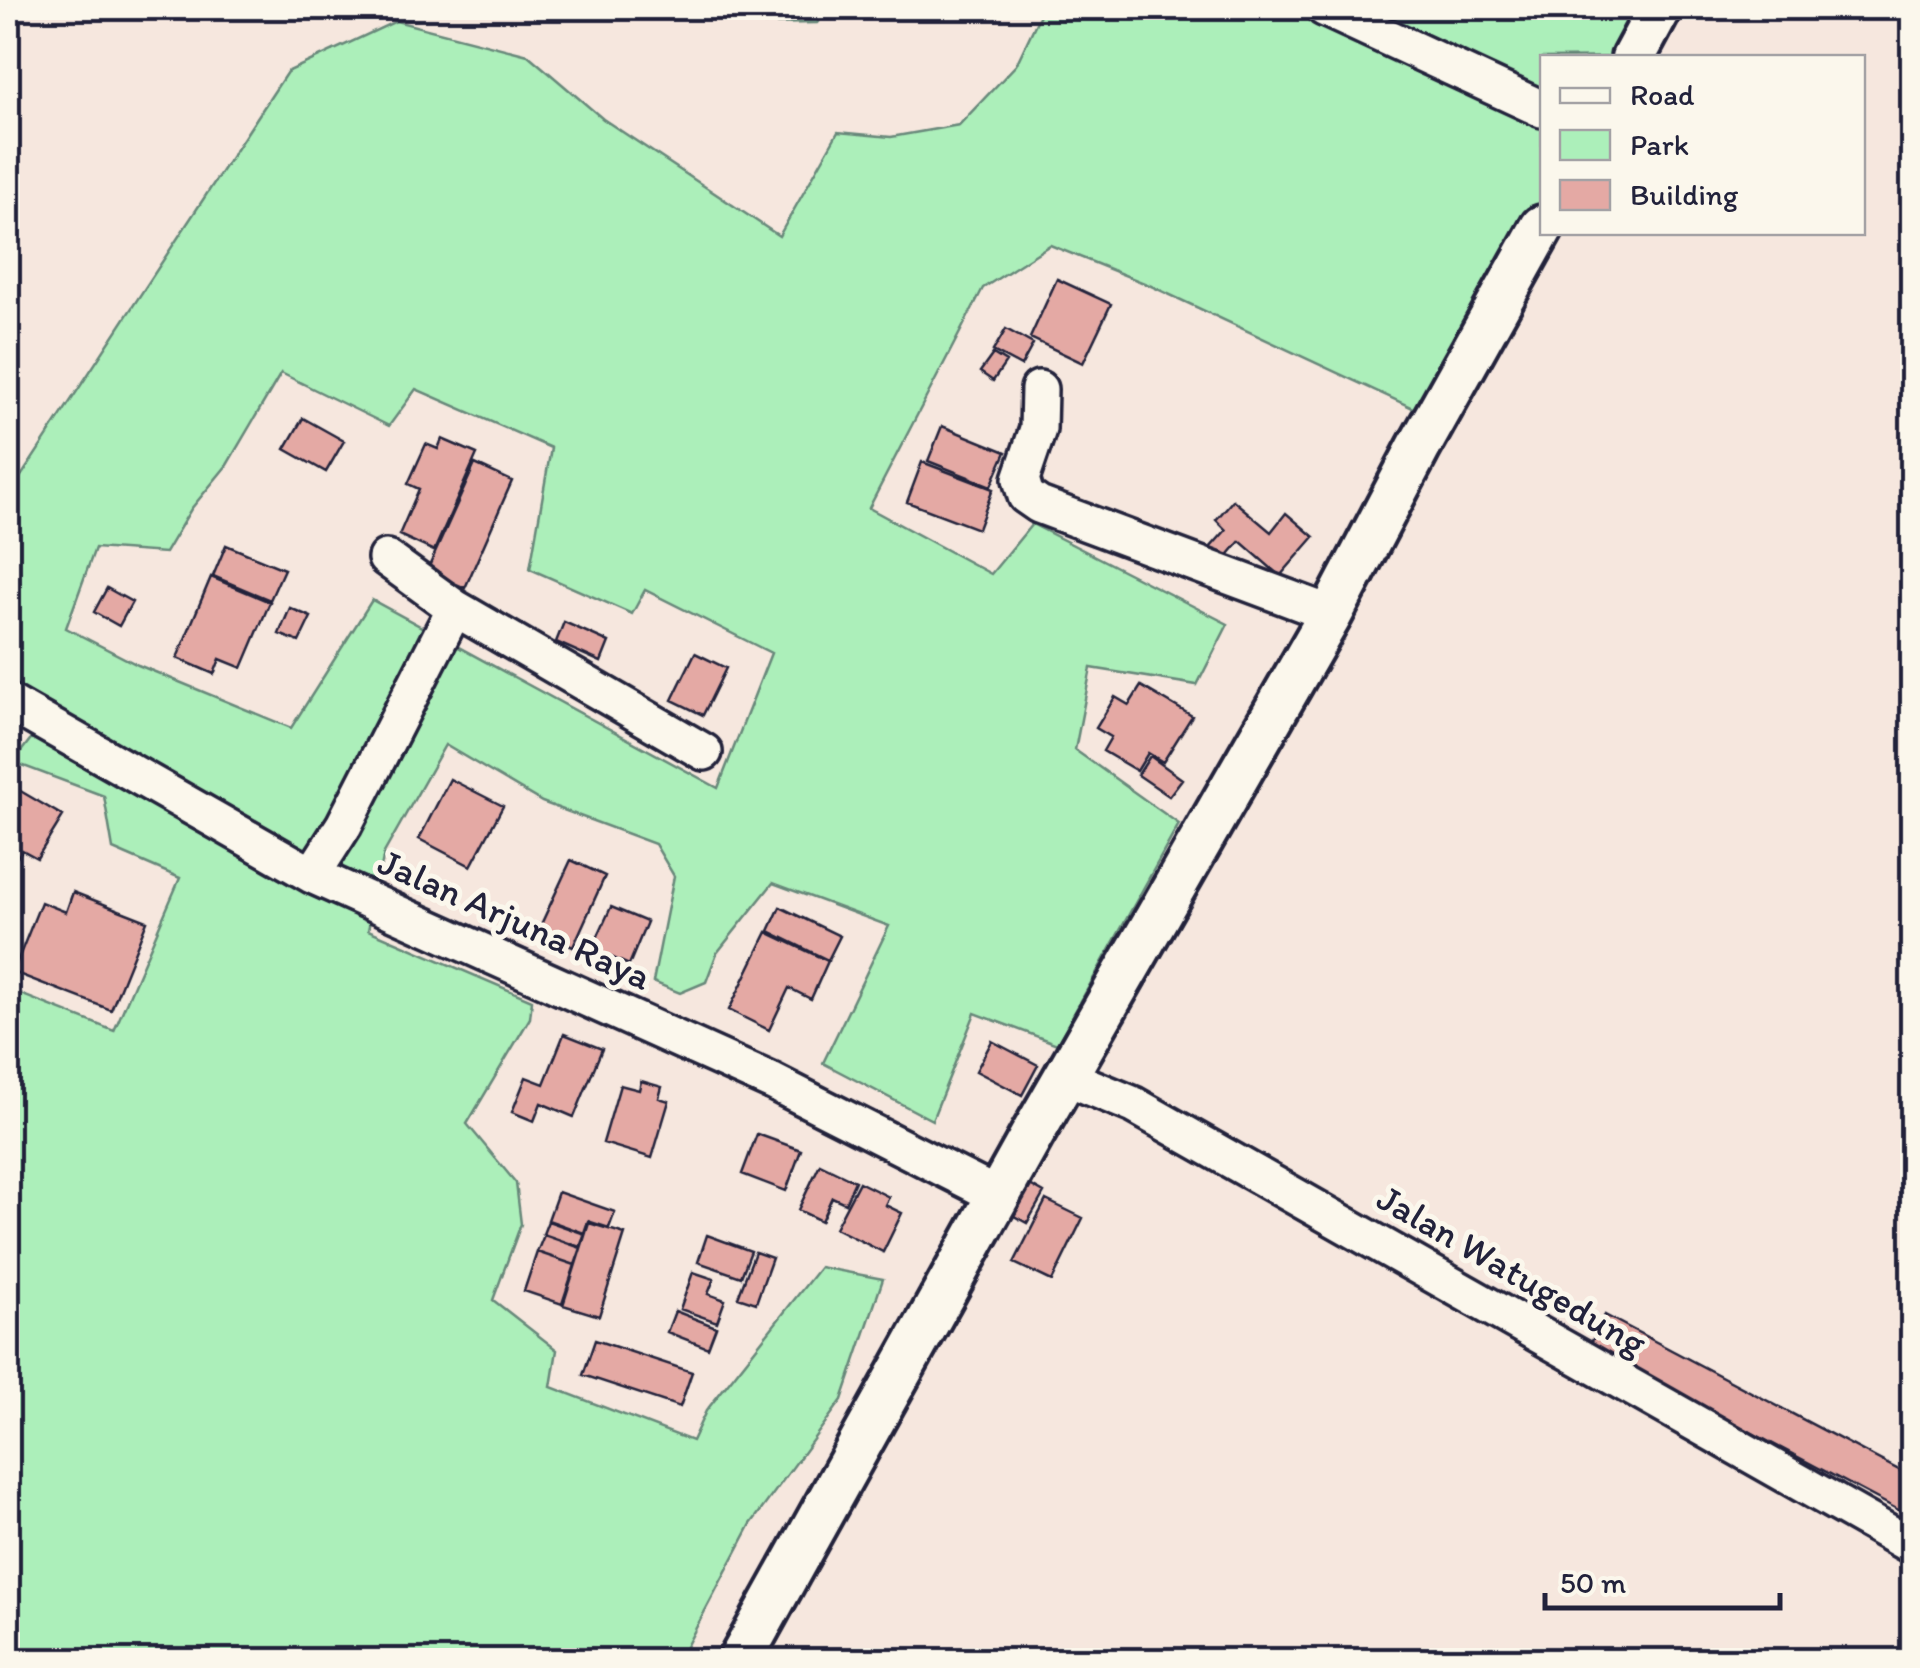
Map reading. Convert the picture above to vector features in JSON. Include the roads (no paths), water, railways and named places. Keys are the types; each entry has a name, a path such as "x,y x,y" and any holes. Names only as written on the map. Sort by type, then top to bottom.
{"street":[{"path":"1324,8 1540,108"},
{"path":"1635,55 1660,8"},
{"path":"740,1660 998,1196 1331,614 1540,231"},
{"path":"1038,389 1038,429 1021,478 1026,496 1038,505 1331,614"},
{"path":"386,558 455,608 704,752"},
{"path":"312,875 344,825 455,608"},
{"name":"Jalan Arjuna Raya","path":"8,702 312,875 773,1082 998,1196"},
{"name":"Jalan Watugedung","path":"1066,1077 1134,1104 1912,1546"}]}
